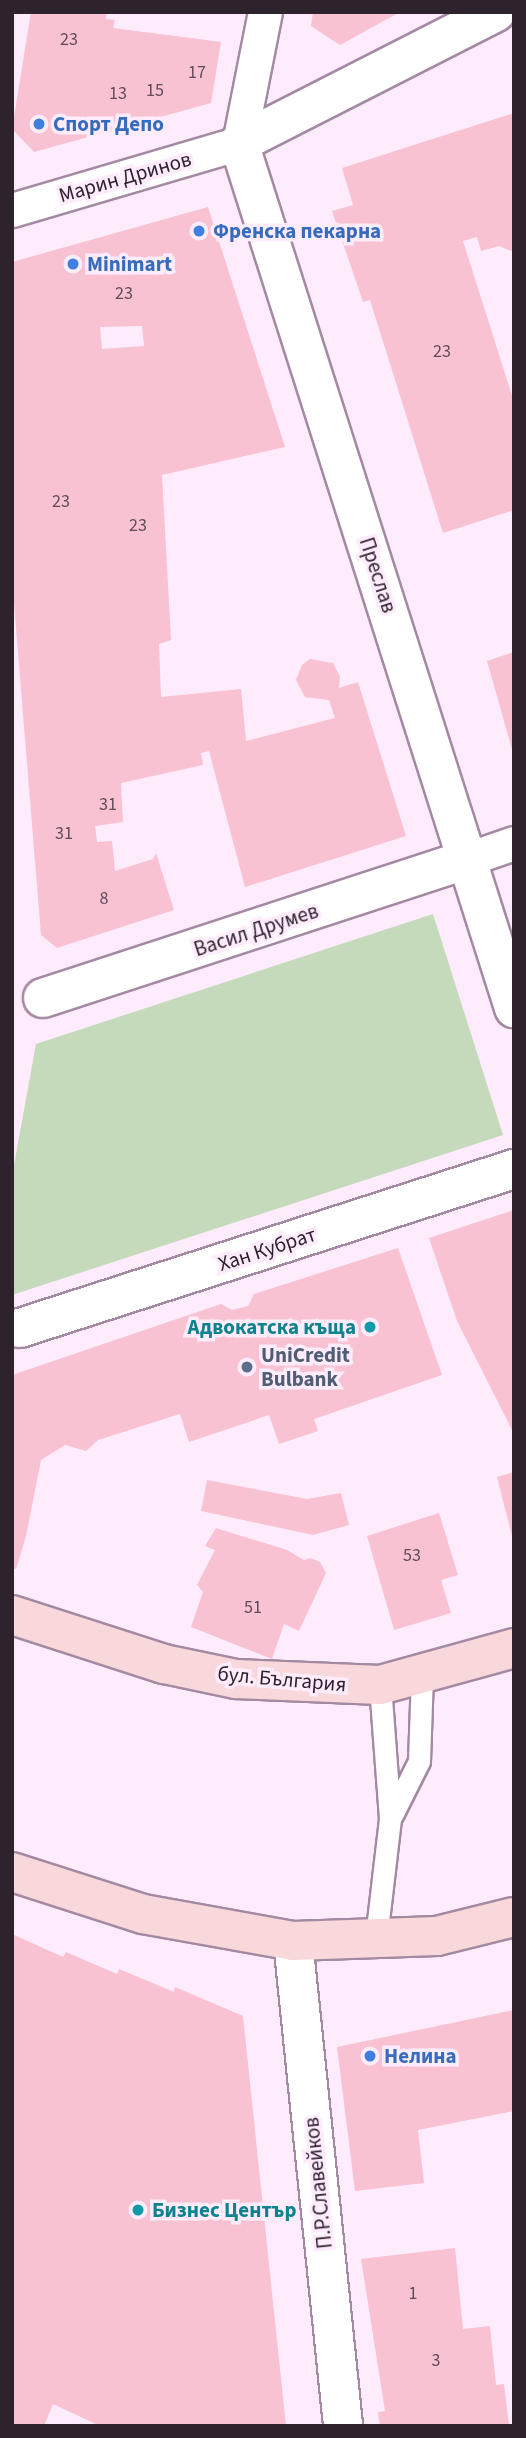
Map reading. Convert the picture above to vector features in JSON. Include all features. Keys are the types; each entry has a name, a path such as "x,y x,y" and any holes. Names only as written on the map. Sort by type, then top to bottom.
{"main road":[{"name":"бул. България","path":"12,1615 164,1664 236,1679 380,1685 422,1677 514,1648"},
{"path":"12,1872 143,1914 293,1941 437,1936 514,1917"}],"street":[{"name":"Преслав","path":"265,12 239,143 514,1008"},
{"path":"239,143 344,92 496,12"},
{"name":"Марин Дринов","path":"12,210 239,143"},
{"path":"468,859 514,843"},
{"name":"Васил Друмев","path":"43,998 468,859"},
{"name":"Хан Кубрат","path":"20,1328 514,1169"},
{"name":"П.Р.Славейков","path":"293,1941 343,2426"}],"lane":[{"path":"390,1818 419,1761 422,1677"},
{"path":"376,1938 390,1818 380,1685"}],"green space":[{"path":"433,914 503,1135 12,1295 12,1176 36,1044"}],"building":[{"path":"31,12 107,12 106,19 115,20 113,28 221,42 211,103 34,152 12,129"},
{"path":"313,12 400,12 340,45 311,26"},
{"path":"514,113 514,252 499,246 481,251 477,237 463,241 514,402 514,510 443,533 370,300 363,302 332,211 353,205 342,168"},
{"path":"208,207 285,447 162,475 171,640 159,644 161,697 241,689 246,741 335,718 329,700 305,697 296,680 302,665 310,659 333,663 340,677 339,688 358,682 406,836 245,887 209,751 201,753 203,765 121,783 123,822 95,826 97,842 112,841 115,871 153,859 156,853 174,910 57,948 41,935 12,579 12,262","holes":["142,326 144,346 102,349 100,327"]},
{"path":"514,652 514,753 513,753 487,661"},
{"path":"514,1210 514,1434 457,1321 429,1238"},
{"path":"398,1248 442,1375 314,1419 318,1431 279,1444 269,1415 189,1442 180,1414 98,1440 86,1451 65,1445 41,1460 26,1536 16,1569 12,1568 12,1375 221,1304 232,1310 248,1306 254,1294"},
{"path":"514,1472 514,1540 513,1540 497,1477"},
{"path":"207,1480 307,1499 341,1493 349,1525 313,1535 201,1511"},
{"path":"439,1513 458,1575 441,1580 451,1613 394,1630 367,1536"},
{"path":"216,1528 287,1550 304,1560 310,1558 320,1562 326,1573 299,1631 284,1624 272,1659 191,1627 203,1592 197,1585 215,1550 205,1546"},
{"name":"Бизнес Център","path":"12,1934 63,1957 66,1952 117,1974 119,1969 174,1992 175,1987 243,2016 286,2426 100,2426 53,2404 44,2426 12,2426"},
{"path":"514,2010 514,2111 418,2130 424,2183 355,2191 337,2047"},
{"path":"455,2248 463,2329 490,2326 496,2385 504,2384 509,2426 380,2426 378,2412 385,2411 361,2259"}],"place":[{"name":"Спорт Депо","path":"39,124"},
{"name":"Френска пекарна","path":"199,231"},
{"name":"Minimart","path":"73,264"},
{"name":"Адвокатска къща","path":"370,1327"},
{"name":"UniCredit Bulbank","path":"247,1367"},
{"name":"Нелина","path":"370,2056"},
{"name":"Бизнес Център","path":"138,2210"}]}
